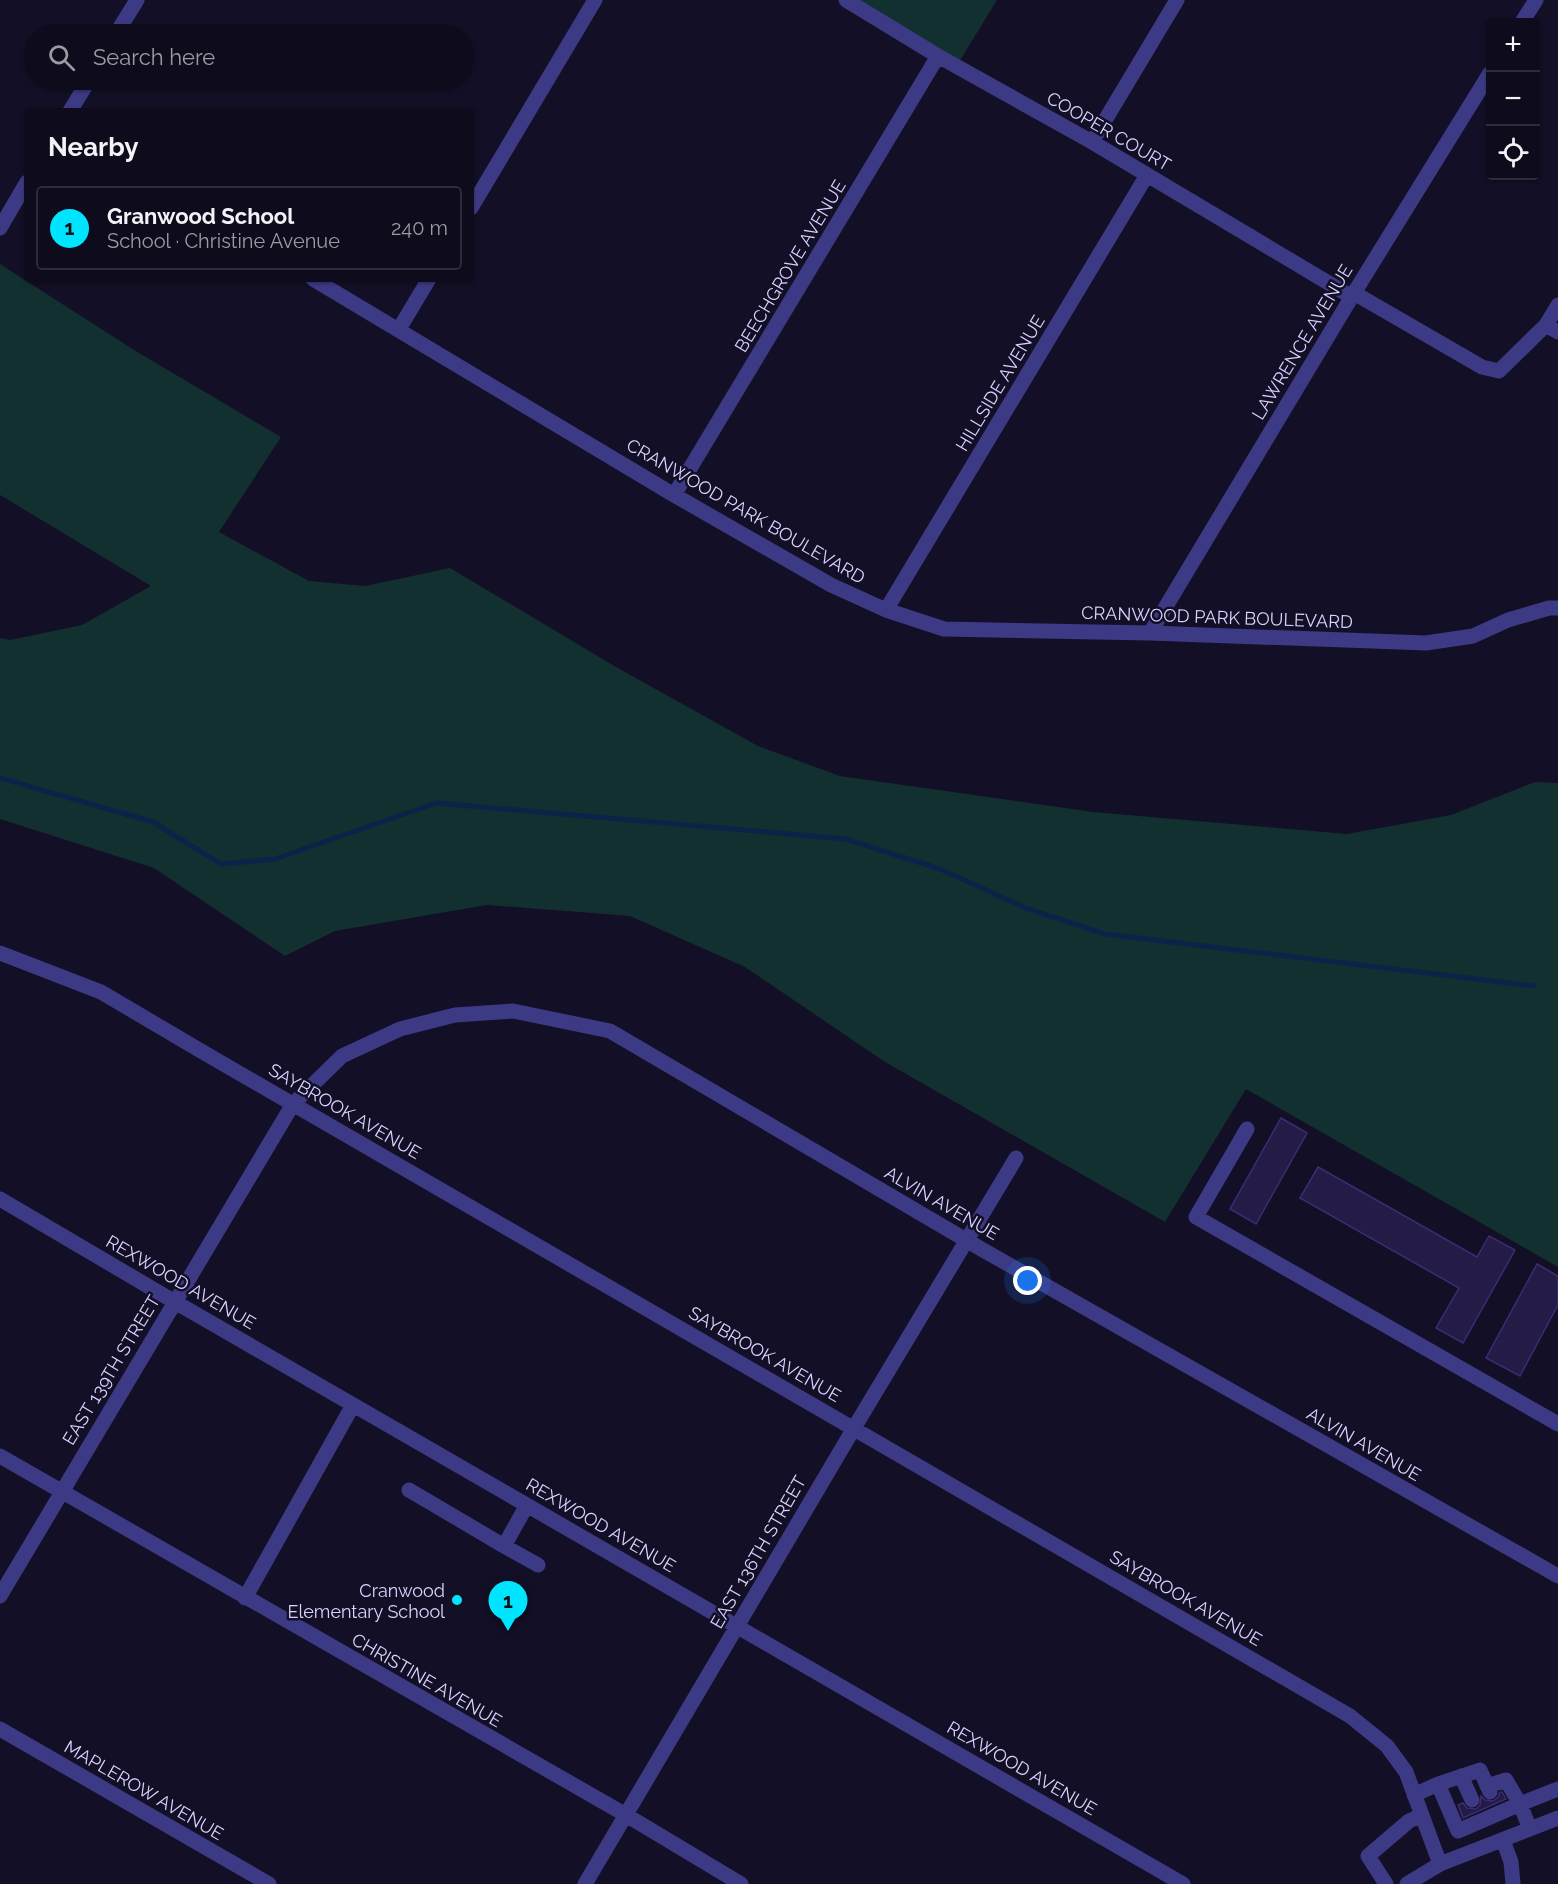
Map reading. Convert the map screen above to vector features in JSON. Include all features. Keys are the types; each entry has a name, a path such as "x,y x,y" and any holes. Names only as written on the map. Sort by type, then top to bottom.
{"street":[{"path":"122,24 137,0"},
{"path":"474,203 595,0"},
{"name":"COOPER COURT","path":"846,0 938,56 1092,142 1353,295 1482,366 1499,371 1552,328"},
{"path":"1092,142 1177,0"},
{"path":"1525,18 1536,0"},
{"name":"BEECHGROVE AVENUE","path":"674,495 938,56"},
{"name":"LAWRENCE AVENUE","path":"1149,633 1353,295 1486,81"},
{"path":"72,108 83,90"},
{"name":"HILLSIDE AVENUE","path":"886,610 1147,175"},
{"path":"0,228 24,187"},
{"name":"CRANWOOD PARK BOULEVARD","path":"318,282 674,495 831,585 886,610 944,629 1149,633 1426,643 1473,636 1508,620 1549,608 1558,608"},
{"path":"399,329 427,282"},
{"path":"1552,328 1558,305"},
{"name":"SAYBROOK AVENUE","path":"0,953 101,992 1350,1716 1387,1746 1406,1772 1440,1864"},
{"name":"ALVIN AVENUE","path":"293,1104 342,1056 400,1029 455,1015 513,1011 610,1031 967,1241 1558,1576"},
{"name":"EAST 139TH STREET","path":"0,1596 293,1104"},
{"path":"1247,1130 1196,1217 1558,1424"},
{"name":"EAST 136TH STREET","path":"585,1884 1016,1158"},
{"name":"REXWOOD AVENUE","path":"0,1199 1183,1884"},
{"path":"245,1598 353,1405"},
{"name":"CHRISTINE AVENUE","path":"0,1456 60,1493 626,1815 741,1884"},
{"path":"409,1490 538,1565"},
{"path":"504,1546 527,1505"},
{"name":"MAPLEROW AVENUE","path":"0,1729 269,1884"},
{"path":"1414,1795 1480,1770 1488,1789 1506,1780 1520,1804 1530,1829"},
{"path":"1461,1776 1472,1800"},
{"path":"1438,1784 1458,1831 1481,1818 1558,1789"},
{"path":"1386,1884 1368,1856 1409,1821 1422,1815"},
{"path":"1481,1818 1511,1862 1513,1884"},
{"path":"1407,1884 1440,1864 1558,1818"}],"green space":[{"path":"846,0 997,0 956,67"},
{"path":"0,264 24,279 24,282 28,282 134,350 281,437 219,532 309,581 365,586 450,568 616,667 758,746 840,776 1093,812 1347,834 1451,815 1535,782 1558,783 1558,1267 1246,1089 1165,1222 885,1062 745,967 630,916 487,905 335,931 285,956 154,868 0,819 0,638 10,640 82,625 151,586 0,495"}],"building":[{"path":"1281,1118 1307,1133 1256,1224 1230,1209"},
{"path":"1318,1167 1477,1257 1489,1236 1515,1250 1463,1343 1436,1328 1459,1288 1300,1198"},
{"path":"1537,1264 1558,1276 1558,1305 1520,1376 1486,1358"},
{"path":"1500,1792 1506,1799 1463,1818 1458,1805 1463,1803 1467,1808 1476,1809 1480,1805 1481,1796 1485,1800 1493,1801"}],"waterway":[{"path":"0,778 153,822 221,864 275,859 436,803 846,839 940,869 1028,909 1105,934 1534,986"}],"place":[{"name":"Cranwood Elementary School","path":"457,1600"},
{"name":"Granwood School","path":"508,1631"}]}
